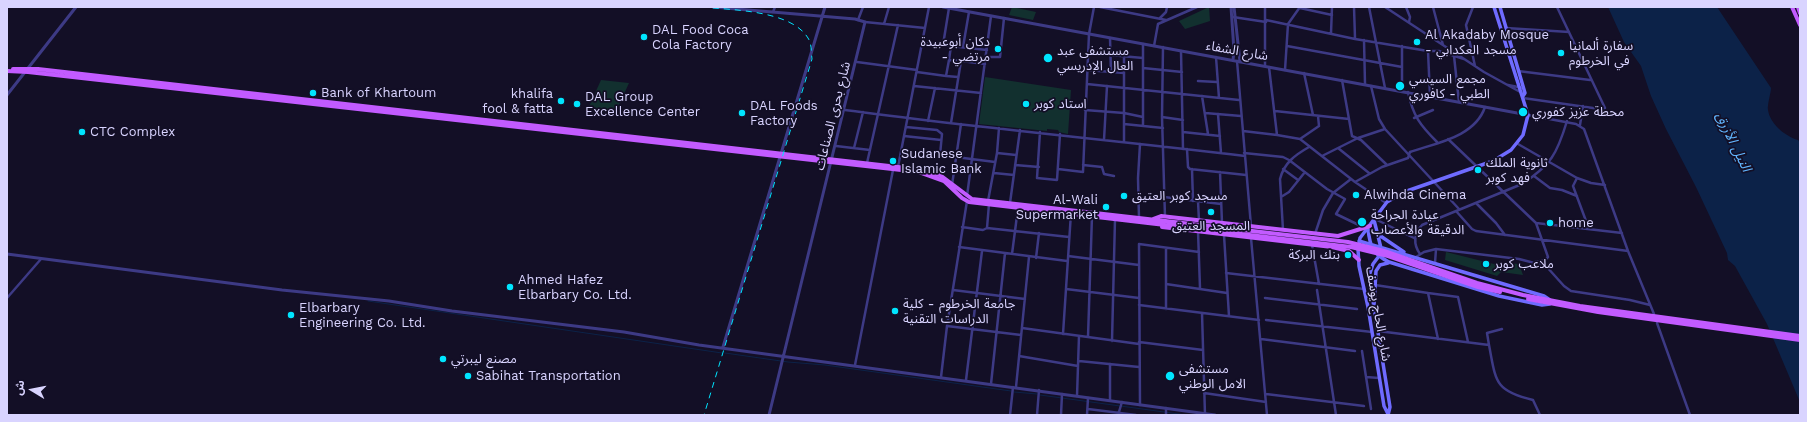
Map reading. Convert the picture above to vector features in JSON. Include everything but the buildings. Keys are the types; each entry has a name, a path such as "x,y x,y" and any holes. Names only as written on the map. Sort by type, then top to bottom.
{"main road":[{"path":"1494,7 1518,87 1524,96"},
{"path":"1500,7 1523,88 1528,115 1526,130 1518,144 1499,158 1478,168 1433,181 1402,193 1386,203 1375,220 1367,227 1359,241 1371,243 1544,296 1551,302"},
{"path":"1792,7 1800,25"},
{"path":"1798,7 1800,13"},
{"path":"7,70 27,70 832,161 919,172 935,176 952,185"},
{"path":"832,161 867,163 936,173 967,199 1071,214 1115,219 1199,221 1338,236 1367,227"},
{"path":"988,202 1010,203 1139,218 1152,221 1165,221 1351,246 1388,256 1478,287 1606,313 1800,340"},
{"name":"شارع الحاج يوسف","path":"1375,220 1381,246 1378,258 1373,264 1369,276 1390,407 1388,415"},
{"path":"1152,221 1162,227 1345,249 1353,253 1359,260"},
{"path":"1367,227 1371,243 1378,258 1499,296 1542,305 1551,302 1800,336"},
{"path":"1379,235 1406,254"},
{"name":"شارع الحاج يوسف","path":"1359,241 1359,260 1384,406 1388,415"},
{"path":"1374,308 1377,268 1383,263 1389,262"}],"street":[{"path":"7,95 76,7"},
{"path":"712,7 738,8 925,28"},
{"path":"773,12 775,7"},
{"path":"723,347 825,7"},
{"path":"858,20 863,7"},
{"path":"884,24 889,7"},
{"path":"898,167 929,7"},
{"name":"شارع الشفاء","path":"943,7 1528,115"},
{"path":"962,11 964,7"},
{"path":"1058,169 1083,172 1083,138 1089,34 1094,7"},
{"path":"1100,7 1117,8 1166,20"},
{"path":"1160,18 1166,12 1167,7"},
{"path":"1154,46 1156,26 1196,7"},
{"path":"1231,7 1234,51 1237,61"},
{"path":"1234,7 1239,100 1251,227"},
{"path":"1265,7 1265,66"},
{"path":"1331,33 1332,7"},
{"path":"1354,7 1354,39"},
{"path":"1369,7 1372,29 1377,42 1382,64 1385,88"},
{"path":"1385,7 1475,66 1520,92"},
{"path":"1406,7 1410,17 1409,22"},
{"path":"1433,7 1443,45"},
{"path":"1473,7 1466,25 1475,66"},
{"path":"1524,96 1603,109 1605,108 1590,80 1557,7"},
{"path":"943,45 949,8"},
{"path":"1285,70 1288,24 1300,8 1332,15"},
{"path":"963,48 969,12"},
{"path":"941,377 947,326 967,199 991,16"},
{"path":"1232,18 1235,17 1288,24 1354,39 1428,51 1439,51 1464,59"},
{"path":"986,57 1000,57 1004,18"},
{"name":"شارع بحرى الصناعات","path":"769,415 866,27 865,22"},
{"path":"867,163 898,25"},
{"path":"1505,28 1569,32"},
{"path":"1110,37 1110,72"},
{"path":"1364,40 1365,84"},
{"path":"922,43 987,50"},
{"path":"1143,44 1143,126"},
{"path":"946,76 951,46"},
{"path":"1287,46 1402,67"},
{"path":"1402,46 1402,91"},
{"path":"1163,47 1162,117 1165,221"},
{"path":"1181,51 1183,149"},
{"path":"1428,51 1430,96"},
{"path":"1110,55 1143,58"},
{"path":"1124,56 1124,142"},
{"path":"1454,56 1459,102"},
{"path":"1216,57 1219,98"},
{"path":"949,60 985,64"},
{"path":"951,123 961,61"},
{"path":"857,62 958,77"},
{"path":"1269,67 1277,135"},
{"path":"1143,68 1182,72"},
{"path":"1087,70 1124,73"},
{"path":"1518,71 1590,80"},
{"path":"1304,73 1313,115"},
{"path":"1342,80 1352,136 1358,138 1387,165"},
{"path":"1198,81 1217,82"},
{"path":"1087,84 1239,100"},
{"path":"1371,85 1379,119 1384,129 1459,209"},
{"path":"1506,85 1523,88"},
{"path":"914,86 981,93"},
{"path":"1104,140 1107,86"},
{"path":"928,121 935,88"},
{"path":"1408,92 1414,118 1437,142"},
{"path":"1202,96 1208,134"},
{"path":"1580,125 1583,106"},
{"path":"1355,182 1387,165 1408,158 1410,152 1448,138 1473,126 1485,111 1485,107"},
{"path":"845,110 928,121 1060,134 1163,147 1283,157 1333,193 1345,198 1336,214 1367,227"},
{"path":"1085,110 1124,113 1143,117"},
{"path":"1414,118 1433,110"},
{"path":"854,148 863,112"},
{"path":"1274,112 1349,119"},
{"path":"1205,113 1241,116"},
{"path":"1218,114 1221,153"},
{"path":"1300,139 1319,126 1318,115"},
{"path":"1528,115 1580,125 1586,133 1628,251 1654,314"},
{"path":"1162,117 1183,120"},
{"path":"1420,254 1417,250 1414,238 1416,231 1422,225 1504,192 1522,184 1534,176 1550,162 1559,149 1567,122"},
{"path":"952,185 961,124"},
{"path":"1124,124 1163,128"},
{"path":"906,127 937,130 942,134 939,155 995,162"},
{"path":"987,228 988,202 997,153 998,128"},
{"path":"1322,156 1358,138 1384,129"},
{"path":"1010,203 1020,130"},
{"path":"1243,131 1300,139 1355,182 1386,203"},
{"path":"1040,132 1039,167 1037,178 1057,180 1060,134"},
{"path":"1183,132 1220,136"},
{"path":"904,136 941,140"},
{"path":"1448,138 1536,223 1548,257 1545,260 1534,262"},
{"path":"1139,218 1138,178 1140,144"},
{"path":"1518,144 1577,178 1591,183 1605,185"},
{"path":"836,146 870,150"},
{"path":"1283,231 1280,179 1283,169 1289,160 1310,147"},
{"path":"1338,148 1369,174"},
{"path":"1187,149 1188,167 1192,169 1246,175"},
{"path":"997,153 1016,155"},
{"path":"1015,165 1039,167"},
{"path":"1083,165 1101,167 1104,174 1114,176"},
{"path":"1192,169 1193,201"},
{"path":"1283,169 1298,180"},
{"path":"855,365 894,170"},
{"path":"1220,172 1222,224"},
{"path":"1281,197 1289,192 1305,172"},
{"path":"994,173 1014,175"},
{"path":"1534,176 1550,188 1562,190 1577,196"},
{"path":"1577,178 1573,186 1589,230"},
{"path":"1315,234 1323,210 1333,193 1351,179"},
{"path":"1164,198 1221,204"},
{"path":"1198,201 1199,221"},
{"path":"1476,203 1496,223 1505,235"},
{"path":"1012,254 1018,207"},
{"path":"1456,211 1474,231 1543,242 1628,251"},
{"path":"1063,334 1071,214"},
{"path":"1088,337 1092,216"},
{"path":"1112,341 1115,219"},
{"path":"1375,220 1414,238"},
{"path":"1536,223 1622,233"},
{"path":"962,227 983,230 987,228 1015,230 1069,237"},
{"path":"1198,231 1200,288"},
{"path":"1036,258 1039,233"},
{"path":"1224,235 1229,316"},
{"path":"1251,238 1256,276 1267,415"},
{"path":"1140,405 1139,244 1199,252"},
{"path":"1312,245 1319,284"},
{"path":"959,247 1068,261"},
{"path":"1166,248 1166,309"},
{"path":"1416,257 1420,254 1436,249 1534,262 1546,266 1564,286 1571,291 1630,300 1651,306"},
{"path":"1435,263 1434,253 1436,249"},
{"path":"966,380 982,250"},
{"path":"7,254 624,332 723,347 783,359 855,365 966,380 1039,393 1077,396 1088,400 1110,400 1122,405 1140,405 1166,412 1215,415"},
{"path":"991,384 1005,254"},
{"path":"1068,256 1139,265"},
{"path":"1010,415 1019,356 1029,257"},
{"path":"7,298 42,259"},
{"path":"1226,273 1364,289"},
{"path":"1166,284 1227,293"},
{"path":"1375,285 1458,298 1468,342"},
{"path":"1066,289 1139,298"},
{"path":"953,290 1025,299"},
{"path":"1317,290 1336,415"},
{"path":"1428,293 1438,339"},
{"path":"1265,298 1357,309"},
{"path":"1139,306 1259,320"},
{"path":"1202,313 1205,414"},
{"path":"1266,320 1372,332"},
{"path":"1657,323 1690,415"},
{"path":"947,326 1021,335"},
{"path":"1022,328 1112,341 1203,350"},
{"path":"1502,329 1487,333 1501,386 1504,391 1510,394 1533,400 1540,415"},
{"path":"1378,331 1489,345"},
{"path":"1077,396 1079,336"},
{"path":"1261,339 1355,351"},
{"path":"1362,351 1371,409"},
{"path":"1019,356 1078,366"},
{"path":"1079,361 1139,367"},
{"path":"1110,364 1110,400"},
{"path":"1366,377 1379,378"},
{"path":"1036,415 1039,393"},
{"path":"1204,393 1266,402"},
{"path":"1266,394 1364,406"},
{"path":"1061,415 1062,396"},
{"path":"1087,415 1088,400"},
{"path":"1118,414 1122,405"},
{"path":"1088,409 1118,414 1136,415"}],"green space":[{"path":"1012,7 1036,12 1033,20 1009,15"},
{"path":"1209,7 1210,21 1185,29 1179,21"},
{"name":"استاد كوبر","path":"985,77 1071,90 1068,134 1059,132 1058,130 1047,129 1047,131 979,124"},
{"path":"601,80 629,83 615,114 587,111"},
{"name":"ملاعب كوبر","path":"1446,252 1494,264 1496,262 1519,264 1523,275 1501,272 1497,276 1445,260"}],"water":[{"name":"النيل الأزرق","path":"1608,7 1717,7 1771,88 1768,108 1769,115 1775,125 1788,136 1798,140 1800,143 1800,402 1767,324 1735,266 1728,260 1727,253 1651,96 1641,66 1624,42"}],"waterway":[{"path":"368,301 722,353"},
{"path":"725,353 788,362 825,365 1011,391"},
{"path":"1014,392 1037,394"},
{"path":"1040,395 1186,415"}],"railway":[{"path":"702,7 760,13 788,22 800,29 808,38 811,45 812,59 704,415"}],"place":[{"name":"DAL Food Coca Cola Factory","path":"644,37"},
{"name":"Al Akadaby Mosque - مسجد العكدابي","path":"1417,42"},
{"name":"دكان أبوعبيدة - مرتضي","path":"998,49"},
{"name":"سفارة ألمانيا في الخرطوم","path":"1561,53"},
{"name":"مستشفى عبد العال الإدريسي","path":"1048,58"},
{"name":"مجمع السيسي الطبي - كافوري","path":"1400,86"},
{"name":"Bank of Khartoum","path":"313,93"},
{"name":"khalifa fool & fatta","path":"561,101"},
{"name":"DAL Group Excellence Center","path":"577,104"},
{"name":"استاد كوبر","path":"1026,104"},
{"name":"محطة عزيز كفوري","path":"1523,112"},
{"name":"DAL Foods Factory","path":"742,113"},
{"name":"CTC Complex","path":"82,132"},
{"name":"Sudanese Islamic Bank","path":"893,161"},
{"name":"ثانوية الملك فهد كوبر","path":"1478,170"},
{"name":"Alwihda Cinema","path":"1356,195"},
{"name":"مسجد كوبر العتيق","path":"1124,196"},
{"name":"Al-Wali Supermarket","path":"1106,207"},
{"name":"المسجد العتيق","path":"1211,212"},
{"name":"عيادة الجراحة الدقيقة والأعصاب","path":"1362,222"},
{"name":"home","path":"1550,223"},
{"name":"بنك البركة","path":"1348,255"},
{"name":"ملاعب كوبر","path":"1486,264"},
{"name":"Ahmed Hafez Elbarbary Co. Ltd.","path":"510,287"},
{"name":"جامعة الخرطوم - كلية الدراسات التقنية","path":"895,311"},
{"name":"Elbarbary Engineering Co. Ltd.","path":"291,315"},
{"name":"مصنع ليبرتي","path":"443,359"},
{"name":"Sabihat Transportation","path":"468,376"},
{"name":"مستشفى الامل الوطني","path":"1170,376"}]}
